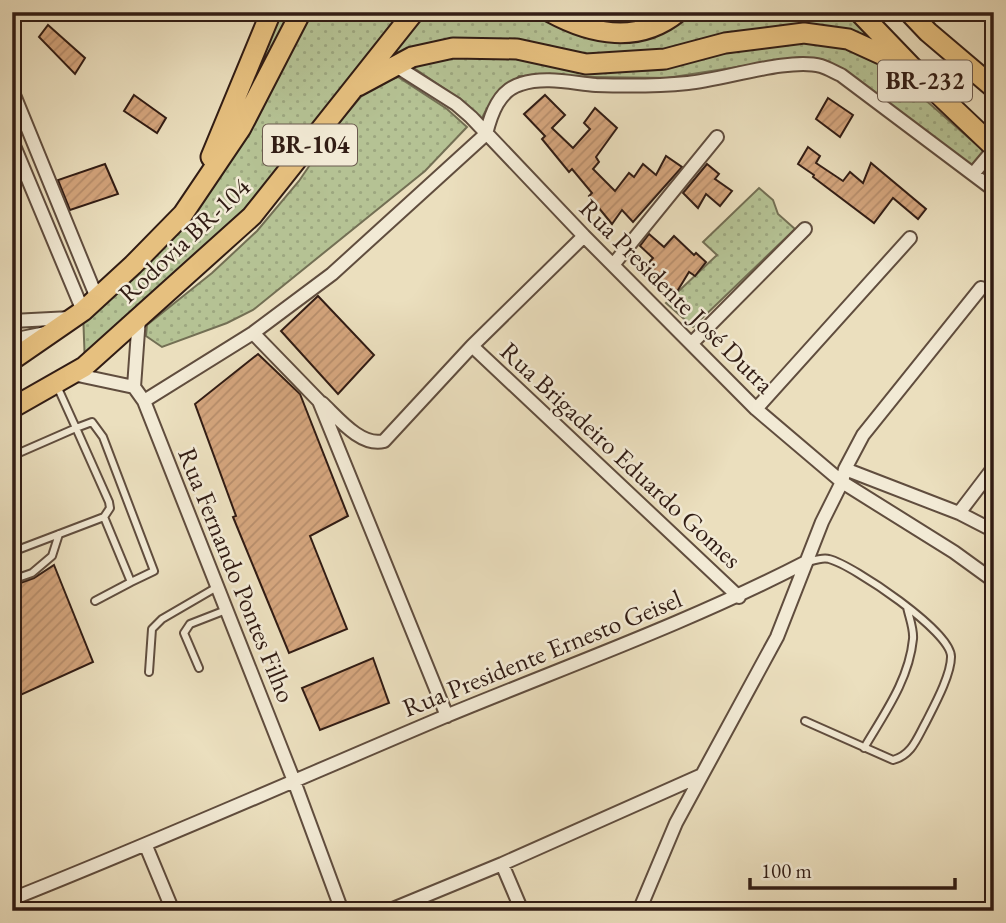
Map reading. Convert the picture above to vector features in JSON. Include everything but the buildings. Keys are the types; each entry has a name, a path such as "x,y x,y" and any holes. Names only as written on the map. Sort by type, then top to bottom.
{"highway":[{"path":"194,198 271,12"},
{"name":"Rodovia BR-104","path":"12,360 85,309 183,214 241,128 301,12"},
{"name":"Rodovia BR-104","path":"12,408 84,367 252,216 358,86 414,12"},
{"path":"550,12 571,24 603,32 632,34 664,23 678,12"},
{"name":"BR-232","path":"859,12 994,148"},
{"name":"BR-232","path":"909,12 928,32 994,88"},
{"path":"915,12 928,32"},
{"path":"358,86 412,57 453,48 517,49 586,64 665,59 725,43 804,33 848,39 894,60 934,89"}],"street":[{"path":"144,401 253,333 332,274 486,134 490,115 502,96 522,83 551,80 598,85 690,83 799,64 819,66 841,75 994,190"},
{"name":"Rua Presidente José Dutra","path":"396,66 456,104 756,409 842,482 954,552 994,581"},
{"path":"12,90 85,309"},
{"path":"613,265 718,138"},
{"path":"12,141 85,309"},
{"path":"974,174 994,148"},
{"path":"692,343 805,229"},
{"path":"253,333 319,401 357,434 369,441 384,442 472,346 584,236"},
{"path":"756,409 910,238"},
{"path":"639,911 676,823 778,637 845,469 863,435 981,288"},
{"path":"12,321 85,309"},
{"path":"64,378 134,387 139,317"},
{"path":"12,340 56,331"},
{"name":"Rua Brigadeiro Eduardo Gomes","path":"472,346 739,597"},
{"name":"Rua Fernando Pontes Filho","path":"134,387 144,401 294,781 342,911"},
{"path":"319,401 447,716"},
{"path":"959,513 994,467"},
{"path":"845,469 959,513 994,531"},
{"name":"Rua Presidente Ernesto Geisel","path":"12,899 146,846 447,716 739,597 806,562"},
{"path":"388,911 502,864 702,775"},
{"path":"146,846 173,911"},
{"path":"502,864 522,911"}],"lane":[{"path":"12,552 104,517 110,508 76,428 64,378"},
{"path":"12,456 92,422 103,437 154,571 95,601"},
{"path":"104,517 131,582"},
{"path":"12,580 32,573 52,556 59,534"},
{"path":"805,721 893,760 902,758 911,750 940,696 951,656 947,644 907,606 844,564 826,558 806,562"},
{"path":"149,672 152,629 162,619 217,587"},
{"path":"864,748 908,667 913,637 907,606"},
{"path":"199,668 184,633 190,624 226,610"}],"green space":[{"path":"271,12 855,12 894,60 804,33 665,59 453,48 359,85 252,216 85,366 83,311 194,198"},
{"path":"801,41 844,47 890,69 994,160 994,189 834,65 800,57 667,78 519,76 487,108 481,120 464,102 411,66 458,57 514,58 588,72 662,70 702,57"},
{"path":"398,77 447,109 467,127 425,171 253,310 227,323 162,347 146,336 147,325 212,273 257,231 299,181 337,125 364,93"},
{"path":"759,188 773,200 778,214 795,229 693,327 666,303 717,255 703,242"}]}
